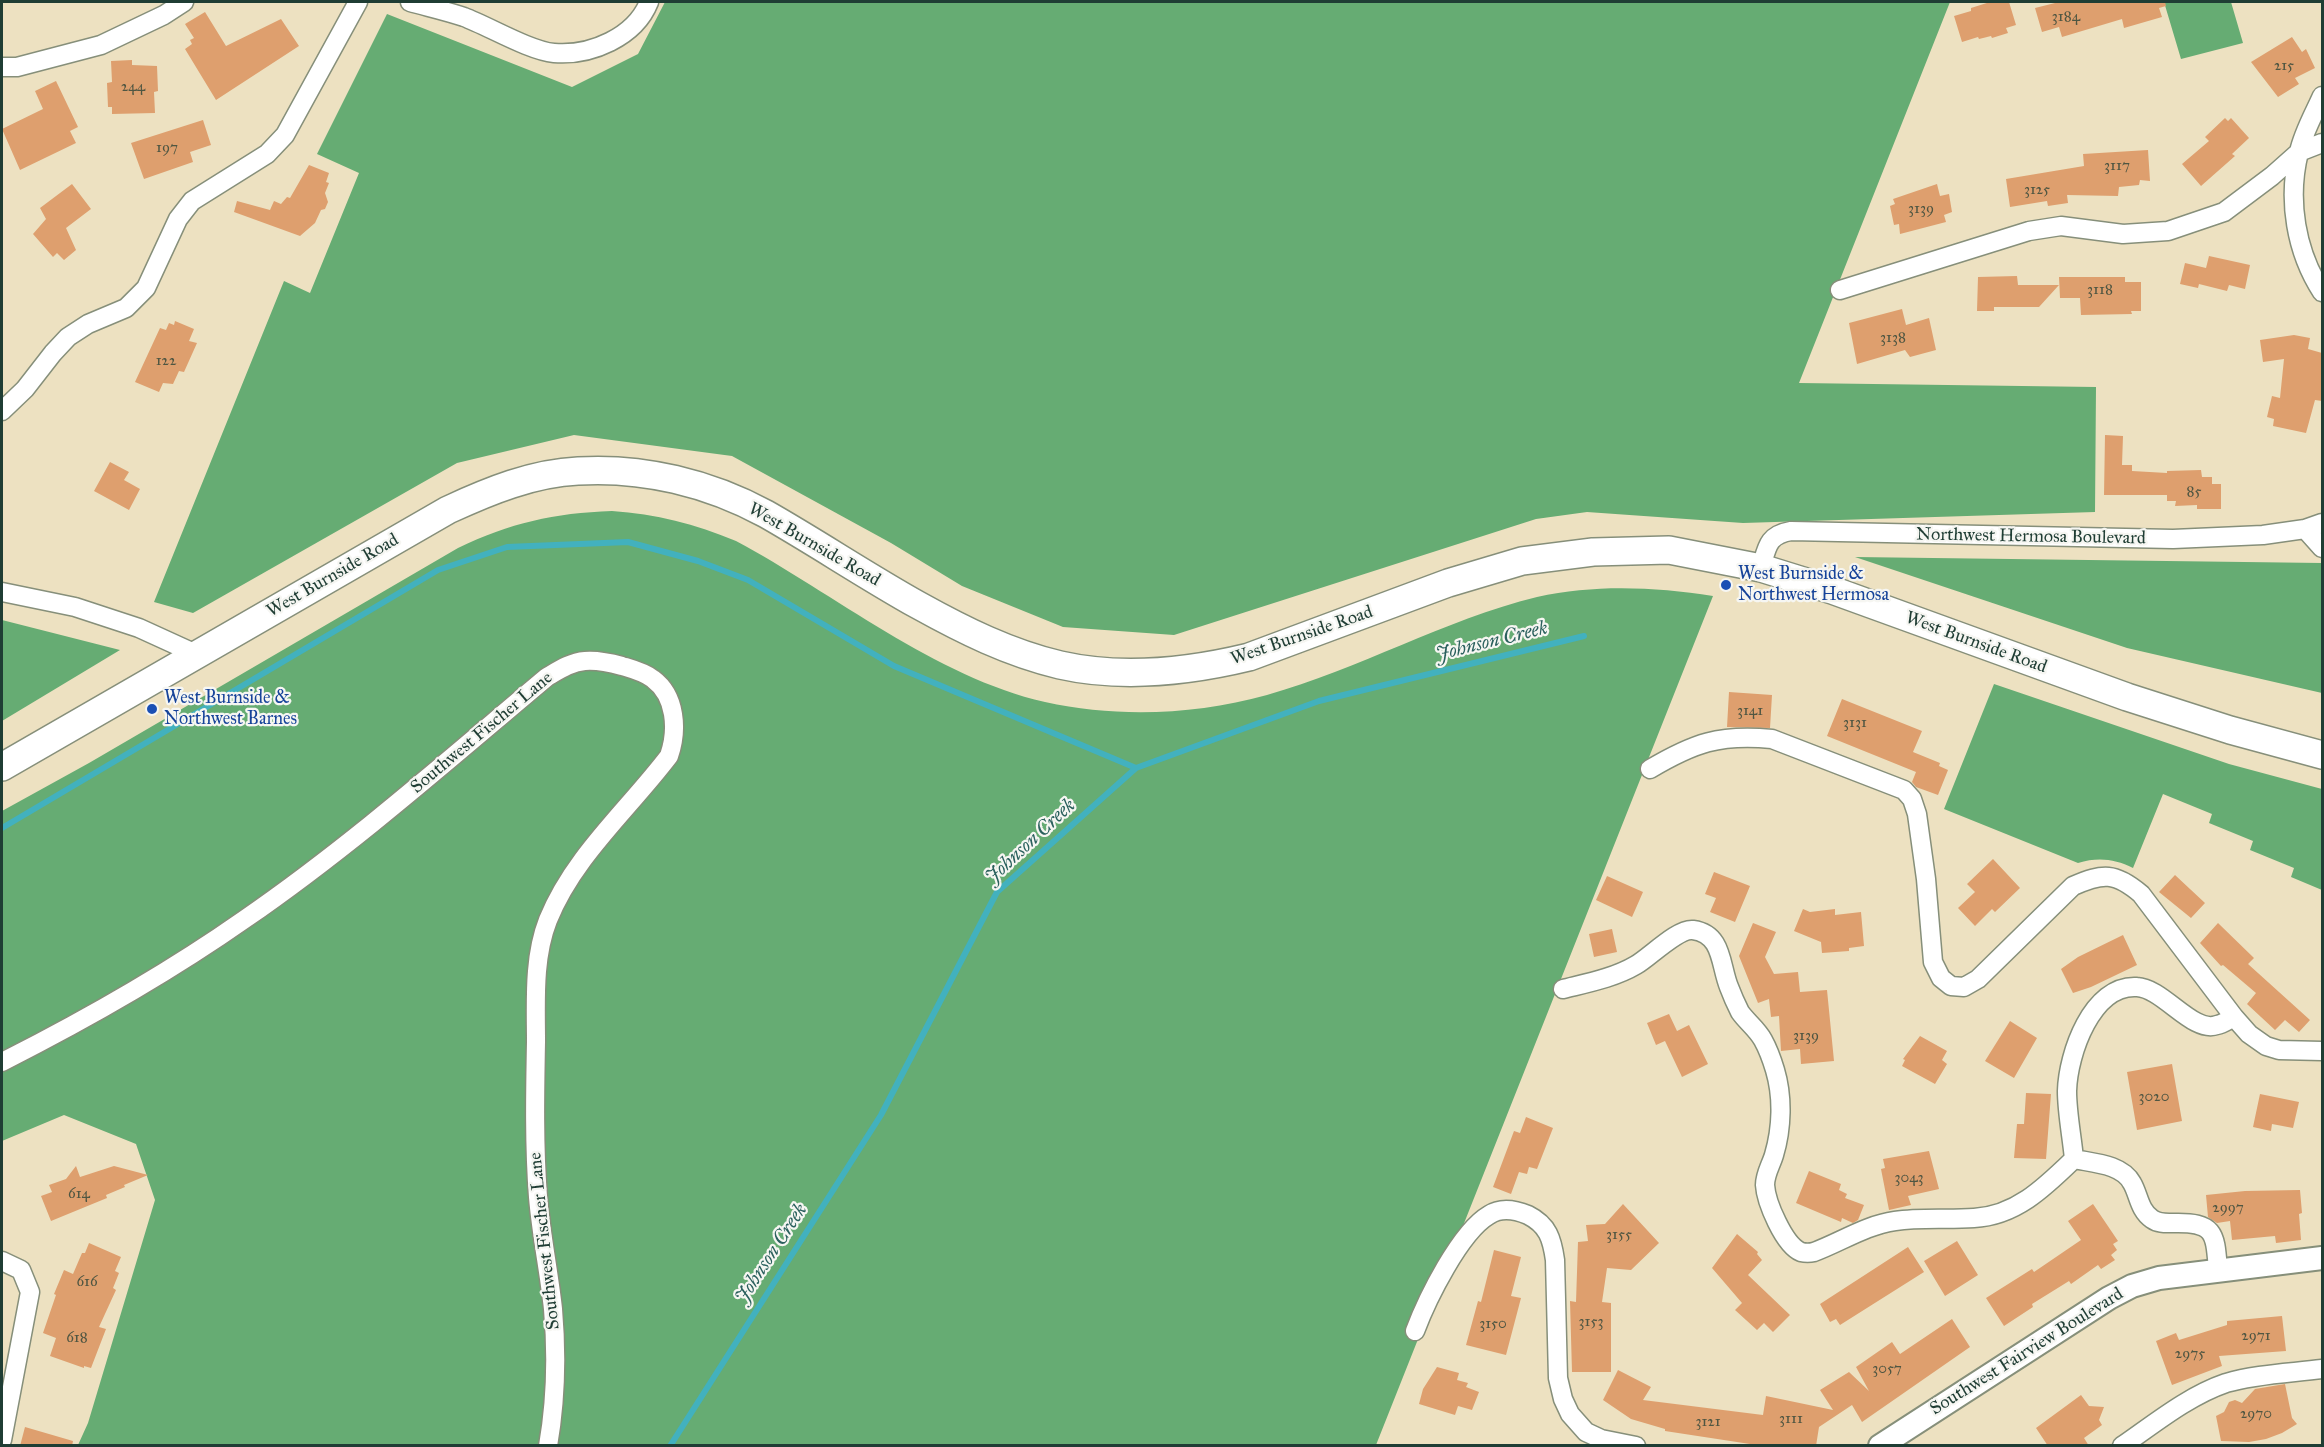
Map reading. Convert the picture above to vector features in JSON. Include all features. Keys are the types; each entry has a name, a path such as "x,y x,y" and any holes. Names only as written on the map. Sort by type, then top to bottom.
{"main road":[{"name":"West Burnside Road","path":"2,767 448,510 496,489 522,481 576,471 648,474 684,481 715,492 765,514 883,586 970,634 1035,658 1090,670 1165,672 1240,659 1448,583 1522,561 1560,555 1669,550 1761,568 1832,591 2127,697 2230,730 2322,755"}],"street":[{"path":"2,67 17,67 101,45 164,15 184,2"},
{"path":"2,411 25,389 68,337 88,324 126,308 146,288 178,219 192,201 267,154 285,135 358,2"},
{"path":"411,2 464,17 553,53 584,50 611,41 630,30 645,12 649,2"},
{"path":"2322,96 2299,152 2294,199 2299,242 2322,292"},
{"path":"1840,290 2029,231 2061,226 2123,234 2168,231 2193,224 2224,212 2272,176 2299,152 2322,143"},
{"name":"Northwest Hermosa Boulevard","path":"1761,568 1771,540 1776,535 1791,531 2173,540 2263,536 2305,529 2322,523"},
{"path":"2305,529 2322,548"},
{"path":"2,592 75,607 139,628 196,654"},
{"name":"Southwest Fischer Lane","path":"2,1062 51,1037 147,981 245,919 395,806 547,677 564,667 585,661 612,663 639,671 652,679 665,692 674,718 673,744 669,756 572,874 548,920 539,953 536,993 535,1142 538,1198 553,1309 556,1351 555,1393 548,1446"},
{"path":"1650,769 1682,750 1724,738 1749,737 1772,739 1904,790 1912,799 1917,814 1926,879 1933,962 1941,978 1951,986 1964,987 1978,979 2073,886 2092,878 2112,877 2126,881 2141,894 2249,1034 2266,1046 2279,1050 2322,1051"},
{"path":"1563,989 1607,978 1636,965 1676,936 1691,929 1706,934 1715,941 1728,985 1740,1012 1763,1039 1775,1071 1781,1105 1780,1124 1778,1141 1766,1177 1766,1192 1776,1220 1791,1244 1800,1251 1814,1252 1866,1229 1896,1221 1976,1218 2003,1213 2034,1195 2074,1159"},
{"path":"2074,1159 2067,1090 2074,1054 2086,1022 2099,1003 2117,990 2138,987 2157,995 2198,1023 2215,1027 2234,1017"},
{"path":"2074,1159 2107,1166 2126,1175 2133,1183 2139,1203 2151,1219 2161,1223 2192,1222 2211,1232 2215,1239 2218,1270"},
{"path":"1415,1330 1422,1311 1457,1248 1488,1215 1510,1209 1537,1220 1547,1229 1552,1241 1555,1260 1558,1378 1563,1399 1570,1414 1586,1432 1601,1439 1636,1446"},
{"name":"Southwest Fairview Boulevard","path":"1882,1445 2121,1291 2148,1281 2322,1258"},
{"path":"2,1261 21,1270 30,1292 2,1440"},
{"path":"2122,1446 2183,1405 2225,1383 2322,1369"}],"green space":[{"path":"665,2 1950,2 1799,383 2096,387 2095,512 1743,523 1587,512 1536,519 1174,635 1063,627 962,586 891,543 732,456 574,435 457,463 193,613 154,602 284,281 310,293 359,173 317,154 387,14 572,87 638,54"},
{"path":"2164,2 2231,2 2243,43 2181,59"},
{"path":"612,511 675,521 736,541 886,632 964,674 1004,690 1045,702 1100,710 1156,712 1184,710 1212,707 1267,695 1335,672 1469,618 1537,597 1581,590 1625,588 1713,596 1376,1445 78,1445 88,1423 155,1200 136,1144 64,1115 2,1141 2,811 89,763 458,548 496,532 533,521 571,514"},
{"path":"1855,557 2322,563 2322,693 2127,648"},
{"path":"2,620 120,650 2,721"},
{"path":"1994,684 2229,764 2322,789 2322,890 2291,877 2294,868 2250,850 2253,841 2209,823 2212,814 2163,794 2133,868 2106,860 2078,863 1944,809"}],"building":[{"path":"1990,2 2009,2 2016,25 2006,28 2008,33 1992,38 1991,36 1979,39 1978,37 1962,42 1954,16"},
{"path":"2059,2 2165,2 2166,6 2159,8 2162,17 2124,28 2122,19 2062,37 2059,27 2042,32 2035,8"},
{"path":"205,12 226,46 281,19 299,46 216,100 185,49 192,44 190,40 194,38 185,24"},
{"path":"2292,37 2302,52 2306,49 2315,68 2295,78 2299,84 2278,97 2251,62"},
{"path":"132,60 132,65 157,66 158,91 154,92 155,113 112,114 112,107 108,107 107,83 112,82 111,61"},
{"path":"56,81 78,127 70,131 76,143 20,170 2,129 43,109 35,91"},
{"path":"2225,118 2228,121 2231,118 2249,138 2232,154 2235,156 2201,186 2182,164 2209,141 2205,137"},
{"path":"203,120 211,145 190,152 193,162 144,179 131,143"},
{"path":"2148,150 2150,181 2140,180 2139,185 2119,187 2118,196 2067,195 2068,203 2048,206 2047,201 2010,207 2006,179 2084,166 2083,154"},
{"path":"309,165 329,173 326,182 329,183 325,193 328,202 315,223 300,236 234,212 237,201 270,210 274,201 281,204 287,197 290,198"},
{"path":"72,184 91,209 66,228 76,250 64,260 57,253 53,257 33,234 46,219 40,208"},
{"path":"1937,184 1940,196 1949,194 1952,212 1944,215 1946,222 1900,234 1899,224 1894,225 1890,206 1895,204 1893,199"},
{"path":"2209,256 2250,265 2245,289 2229,285 2227,291 2199,284 2198,288 2180,284 2185,263 2206,268"},
{"path":"2017,276 2018,285 2059,285 2039,307 1994,307 1994,311 1977,311 1978,277"},
{"path":"2059,277 2125,277 2125,282 2141,282 2141,311 2131,311 2132,314 2081,315 2080,298 2060,298"},
{"path":"1902,309 1906,325 1929,318 1936,350 1910,357 1905,350 1857,364 1849,323"},
{"path":"175,321 194,329 189,341 197,343 184,372 179,371 173,384 163,383 159,392 135,382 160,328 166,330 169,323 174,325"},
{"path":"2294,335 2310,338 2308,349 2322,353 2322,401 2315,400 2306,433 2273,426 2274,419 2267,417 2272,396 2280,398 2284,359 2263,362 2260,340"},
{"path":"2105,435 2123,436 2122,465 2132,465 2132,471 2167,473 2167,471 2201,470 2202,477 2212,477 2212,484 2221,484 2221,509 2197,509 2197,505 2175,506 2176,501 2167,501 2167,495 2104,495"},
{"path":"110,462 129,472 124,480 140,489 129,510 94,491"},
{"path":"1729,692 1772,695 1770,728 1727,727"},
{"path":"1842,699 1922,731 1913,752 1940,763 1939,766 1948,770 1938,795 1916,787 1912,782 1916,772 1827,736"},
{"path":"1993,859 2020,888 1995,912 1992,909 1975,926 1958,908 1975,892 1967,884"},
{"path":"1714,872 1750,886 1735,922 1710,912 1716,898 1705,894"},
{"path":"2175,875 2205,903 2191,918 2159,892"},
{"path":"1607,876 1643,892 1632,917 1596,900"},
{"path":"1803,909 1810,912 1835,909 1835,915 1861,912 1864,946 1849,948 1849,951 1822,953 1821,942 1794,931"},
{"path":"1753,923 1776,932 1765,957 1774,974 1798,972 1800,992 1827,990 1834,1061 1801,1064 1800,1049 1781,1051 1779,1016 1771,1017 1769,999 1758,1003 1739,956"},
{"path":"2218,923 2254,958 2248,964 2310,1020 2299,1032 2285,1020 2275,1030 2247,1004 2256,993 2223,965 2221,966 2200,943"},
{"path":"1612,929 1617,952 1594,957 1589,934"},
{"path":"2123,935 2137,965 2073,993 2061,969 2078,957"},
{"path":"1669,1014 1677,1031 1689,1025 1708,1064 1682,1077 1665,1041 1656,1045 1647,1023"},
{"path":"2010,1021 2037,1038 2014,1078 1985,1061"},
{"path":"1920,1036 1947,1051 1942,1060 1947,1064 1935,1084 1902,1066 1905,1060 1903,1059"},
{"path":"2172,1064 2182,1121 2137,1130 2127,1072"},
{"path":"2026,1093 2051,1094 2046,1159 2014,1158 2017,1124 2024,1124"},
{"path":"2260,1094 2299,1102 2293,1128 2272,1124 2271,1131 2253,1127"},
{"path":"1526,1117 1553,1128 1537,1169 1529,1167 1527,1174 1519,1172 1511,1194 1493,1187 1514,1131 1520,1133"},
{"path":"1929,1151 1939,1189 1908,1196 1911,1205 1889,1210 1881,1169 1885,1168 1883,1159"},
{"path":"76,1166 80,1177 114,1166 148,1175 106,1195 107,1198 51,1221 41,1196 52,1192 49,1185 66,1179"},
{"path":"1809,1171 1841,1184 1839,1190 1847,1194 1845,1198 1864,1205 1858,1220 1853,1223 1842,1218 1841,1222 1796,1203"},
{"path":"2300,1190 2301,1240 2276,1243 2275,1236 2232,1240 2230,1221 2217,1223 2208,1217 2206,1195 2245,1191"},
{"path":"1623,1204 1659,1243 1631,1270 1607,1268 1602,1302 1611,1303 1611,1372 1572,1372 1570,1301 1576,1302 1578,1242 1588,1241 1586,1225 1605,1224"},
{"path":"2093,1204 2118,1241 2113,1244 2117,1250 2111,1255 2115,1260 2101,1269 2098,1265 2071,1284 2069,1281 2032,1304 2033,1307 2004,1326 1986,1298 2032,1269 2034,1272 2081,1240 2068,1221"},
{"path":"1737,1234 1758,1252 1762,1260 1748,1275 1790,1315 1773,1332 1764,1323 1757,1330 1735,1310 1742,1303 1712,1268"},
{"path":"1957,1241 1978,1275 1945,1296 1924,1261"},
{"path":"89,1243 121,1257 115,1271 119,1273 113,1288 116,1290 99,1327 106,1329 91,1368 84,1366 84,1368 50,1356 56,1338 43,1333 56,1295 54,1294 64,1270 73,1274"},
{"path":"1908,1247 1924,1272 1840,1325 1836,1319 1830,1322 1820,1304"},
{"path":"1494,1250 1521,1257 1511,1296 1521,1298 1506,1355 1466,1345 1478,1301 1481,1302"},
{"path":"2282,1316 2286,1351 2219,1356 2222,1366 2172,1385 2156,1341 2176,1333 2179,1340 2227,1325 2227,1321"},
{"path":"1952,1319 1970,1347 1862,1422 1852,1405 1819,1427 1816,1446 1763,1446 1665,1431 1665,1429 1631,1419 1603,1400 1618,1370 1651,1387 1643,1400 1763,1415 1766,1396 1833,1410 1820,1390 1849,1372 1869,1391 1856,1367 1892,1342 1900,1354"},
{"path":"1437,1367 1459,1373 1457,1380 1468,1383 1466,1387 1479,1392 1472,1410 1458,1406 1455,1415 1419,1404 1423,1389"},
{"path":"2285,1384 2292,1418 2297,1424 2266,1439 2249,1442 2221,1441 2216,1416 2224,1412 2229,1402 2235,1400 2242,1403 2255,1389"},
{"path":"2081,1395 2089,1406 2104,1407 2099,1420 2102,1425 2084,1438 2089,1446 2048,1446 2036,1428"},
{"path":"25,1427 73,1441 72,1446 20,1446"}],"waterway":[{"path":"2,828 438,570 507,547 628,542 698,561 748,580 894,666 1136,768"},
{"name":"Johnson Creek","path":"670,1446 881,1115 997,892 1136,768 1319,701 1584,636"}],"place":[{"name":"West Burnside & Northwest Hermosa","path":"1726,585"},
{"name":"West Burnside & Northwest Barnes","path":"152,709"}]}
